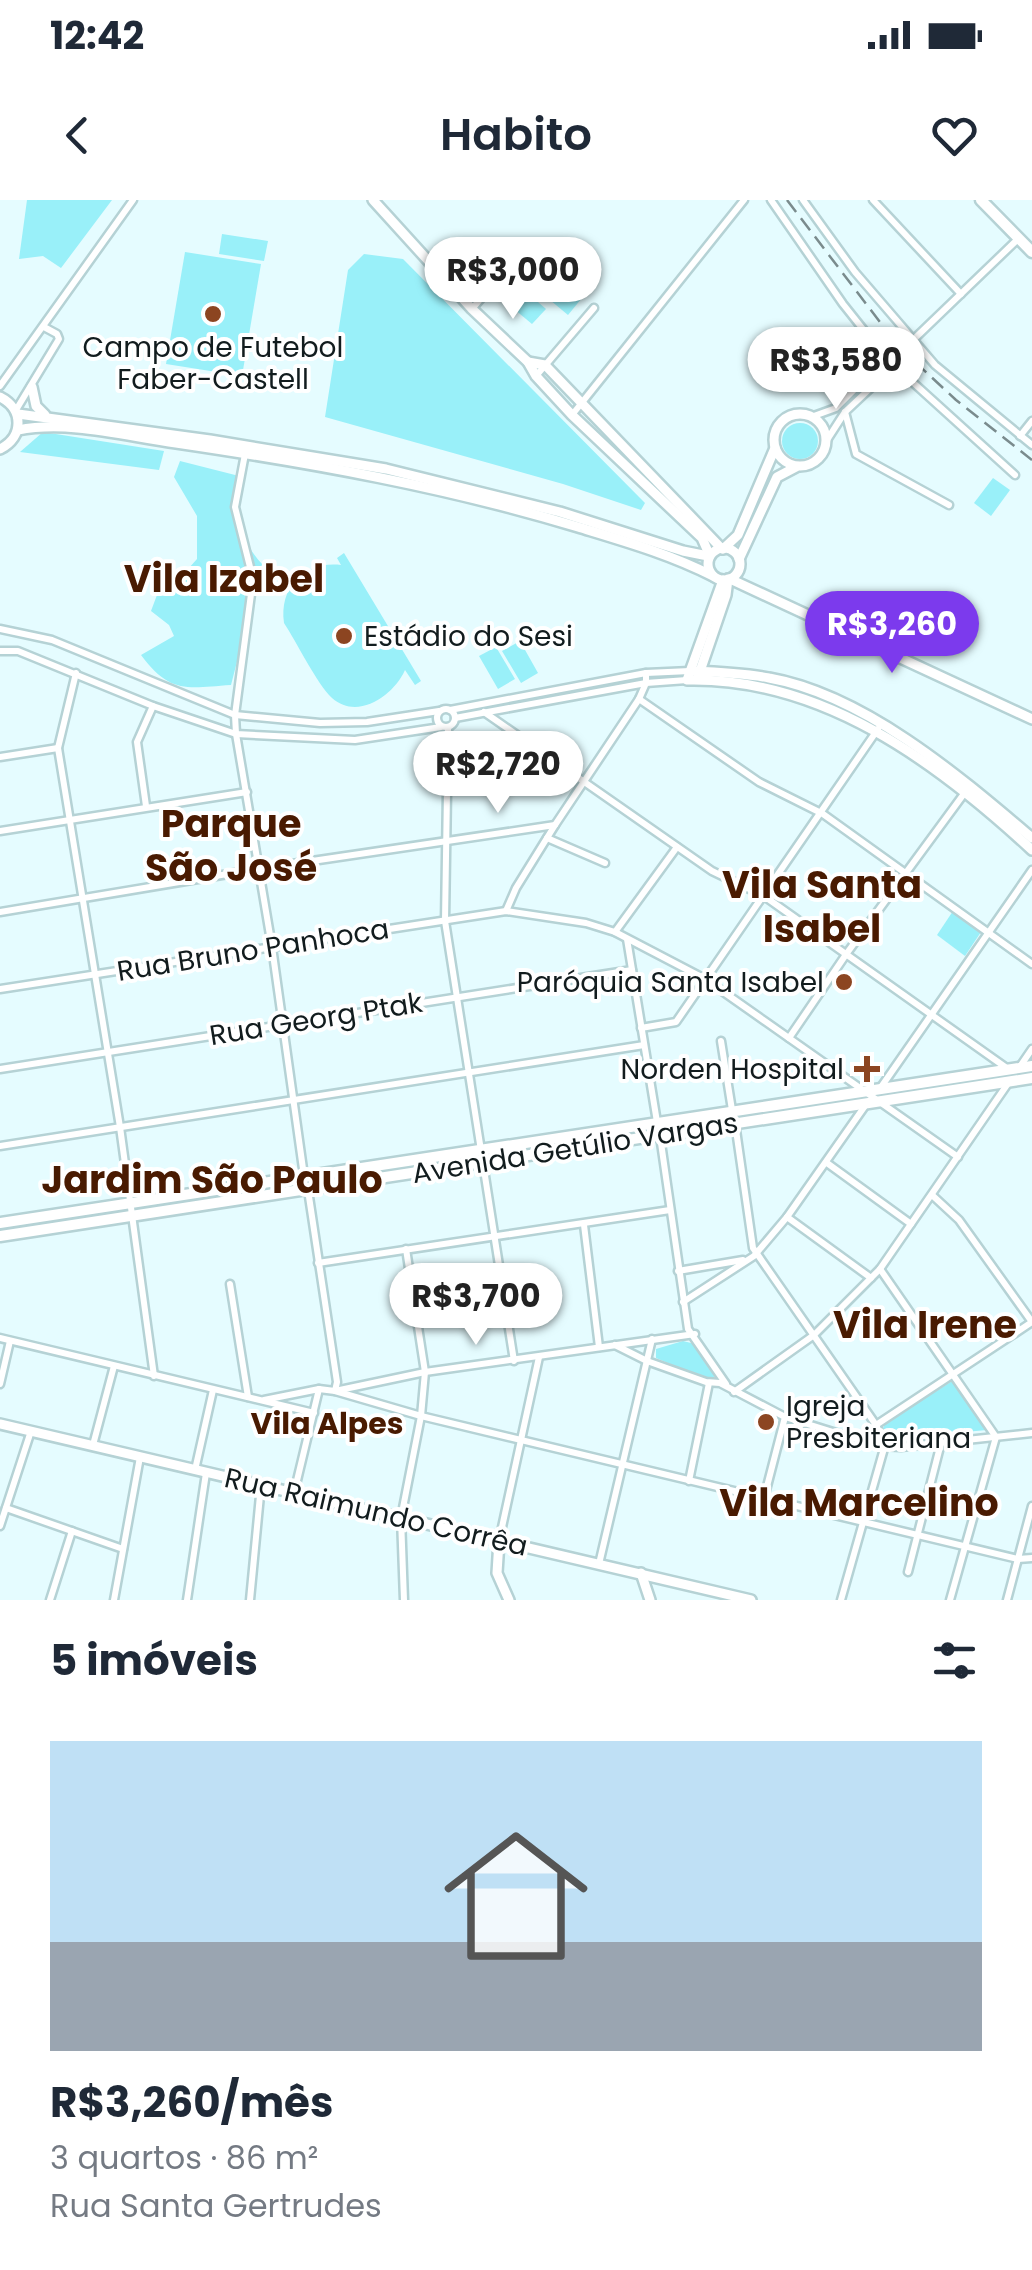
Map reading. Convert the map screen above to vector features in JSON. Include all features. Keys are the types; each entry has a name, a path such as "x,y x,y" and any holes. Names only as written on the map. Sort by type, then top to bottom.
{"main road":[{"path":"981,200 1032,252"},
{"name":"Avenida Getúlio Vargas","path":"0,1236 306,1183 874,1096 1013,1073 1032,1066"},
{"name":"Avenida Getúlio Vargas","path":"1013,1073 1032,1078"},
{"name":"Avenida Getúlio Vargas","path":"0,1223 129,1202 306,1183"}],"street":[{"path":"0,386 134,200"},
{"path":"373,200 472,309 528,362 572,415 702,538 723,578 726,595 694,675"},
{"path":"572,415 744,200"},
{"path":"771,200 842,304 886,358 1015,474"},
{"path":"804,200 856,272 913,340 954,383 1032,445"},
{"path":"872,200 962,294"},
{"path":"913,340 1018,238"},
{"path":"472,309 522,250"},
{"path":"536,376 594,308"},
{"path":"0,450 10,444 18,430 17,412 59,337 44,326"},
{"path":"811,417 836,408 886,358"},
{"path":"528,362 544,365 582,402 723,549 733,551 751,583 768,597"},
{"path":"723,578 737,573 778,478 818,459 846,412 894,366"},
{"path":"32,387 36,406 47,417"},
{"path":"0,397 17,412 386,469 509,498 683,552 708,555 723,549 738,535 775,448 775,431 786,418 802,414 811,417 823,428 825,442"},
{"path":"846,412 856,454 950,505"},
{"path":"1020,436 1032,421"},
{"path":"18,430 56,426 245,453 400,481 514,509 653,550 723,578 1032,719"},
{"path":"775,448 786,462 802,466"},
{"path":"245,453 235,507 253,579 234,715 337,1382 335,1391"},
{"path":"0,629 52,640 234,715 320,723 380,721 440,712 646,673 768,678 826,696 878,728 1028,836 1032,850"},
{"path":"0,651 18,651 153,706 236,734 356,740 445,727 455,718 694,675"},
{"path":"76,673 58,748 120,1127 154,1376"},
{"path":"506,911 555,825 639,698 646,673"},
{"path":"639,698 759,782 822,814 1032,964"},
{"path":"146,806 137,742 153,706"},
{"path":"450,710 455,718"},
{"path":"440,712 436,717 445,727 448,843 445,921 514,1361"},
{"path":"484,712 712,871 764,896 1013,1073"},
{"path":"642,1028 676,1022 878,728"},
{"path":"0,756 58,748"},
{"path":"789,1038 967,790"},
{"path":"0,831 247,792"},
{"path":"0,912 555,825"},
{"path":"548,838 605,863"},
{"path":"615,932 677,847"},
{"path":"683,1302 749,1259 787,1217 1032,870"},
{"name":"Rua Bruno Panhoca","path":"0,989 506,911 586,923 615,932 705,979 958,1157"},
{"path":"627,939 688,1329 731,1389"},
{"name":"Rua Georg Ptak","path":"0,1069 632,970"},
{"path":"721,1042 753,1248 876,1425 884,1445 842,1600"},
{"path":"0,1146 644,1044"},
{"path":"731,1389 814,1335 880,1269 1032,1049"},
{"path":"827,1163 911,1224"},
{"path":"876,1425 1032,1322 959,1220 932,1195"},
{"path":"318,1264 670,1210"},
{"path":"787,1217 871,1278"},
{"path":"584,1224 599,1348"},
{"path":"404,1600 401,1518 421,1416 425,1372 406,1249"},
{"path":"678,1271 749,1259"},
{"path":"880,1269 996,1437 950,1600"},
{"path":"230,1284 248,1397"},
{"path":"335,1391 425,1372 694,1334"},
{"path":"0,1338 314,1413"},
{"path":"599,1564 652,1339"},
{"path":"0,1384 10,1340"},
{"path":"615,1345 647,1361 731,1389 785,1417 836,1435 884,1445 1032,1433"},
{"path":"509,1600 497,1574 499,1541 539,1357"},
{"path":"92,1446 114,1366"},
{"path":"690,1480 709,1383"},
{"path":"294,1493 320,1389"},
{"path":"264,1400 320,1389 335,1391 421,1416 864,1524 1018,1559 1032,1558"},
{"path":"186,1600 213,1390"},
{"path":"764,1498 785,1417"},
{"name":"Rua Raimundo Corrêa","path":"0,1424 751,1600"},
{"path":"0,1526 31,1431"},
{"path":"908,1572 941,1442"},
{"path":"114,1600 140,1457"},
{"path":"250,1600 261,1485"},
{"path":"1008,1600 1032,1506"},
{"path":"6,1508 123,1549"},
{"path":"50,1600 72,1531"},
{"path":"641,1574 650,1600"}],"shaded area":[{"path":"27,200 112,200 61,268 43,256 19,259"},
{"path":"222,234 268,241 264,261 219,254"},
{"name":"Campo de Futebol Faber-Castell","path":"185,252 261,264 242,376 166,364"},
{"path":"364,254 403,259 645,503 641,510 325,417 348,270"},
{"path":"558,279 582,298 568,315 544,295"},
{"path":"522,288 546,309 532,324 508,304"},
{"path":"800,423 813,428 818,441 813,454 800,459 787,454 782,441 787,428"},
{"path":"43,432 164,451 159,470 20,452"},
{"path":"180,461 243,477 241,523 248,545 262,564 231,685 180,686 161,677 141,655 174,636 169,625 151,611 160,587 179,579 197,559 197,516 174,477"},
{"path":"993,478 1010,490 991,516 974,503"},
{"path":"344,553 421,681 415,685 405,670 384,696 364,706 353,707 332,698 284,623 290,587 316,567 341,565 337,558"},
{"path":"520,641 538,673 521,683 502,651"},
{"path":"496,647 515,679 498,689 479,656"},
{"path":"953,911 981,932 965,956 937,935"},
{"path":"861,1097 862,1100 486,1156 490,1153"},
{"path":"475,1155 475,1159 135,1209 136,1207"},
{"path":"683,1341 695,1344 714,1377 706,1379 656,1358 656,1349"},
{"path":"954,1380 987,1430 887,1439 883,1428 886,1422"}],"railway":[{"path":"787,200 899,347 956,400 1032,460"}],"place":[{"name":"Campo de Futebol Faber-Castell","path":"213,314"},
{"name":"Estádio do Sesi","path":"344,636"},
{"name":"Paróquia Santa Isabel","path":"844,982"},
{"name":"Norden Hospital","path":"867,1069"},
{"name":"Igreja Presbiteriana","path":"766,1422"}],"district":[{"name":"Vila Izabel","path":"224,578"},
{"name":"Parque São José","path":"231,844"},
{"name":"Vila Santa Isabel","path":"822,906"},
{"name":"Jardim São Paulo","path":"212,1179"},
{"name":"Vila Irene","path":"925,1324"},
{"name":"Vila Alpes","path":"327,1423"},
{"name":"Vila Marcelino","path":"859,1502"}]}
